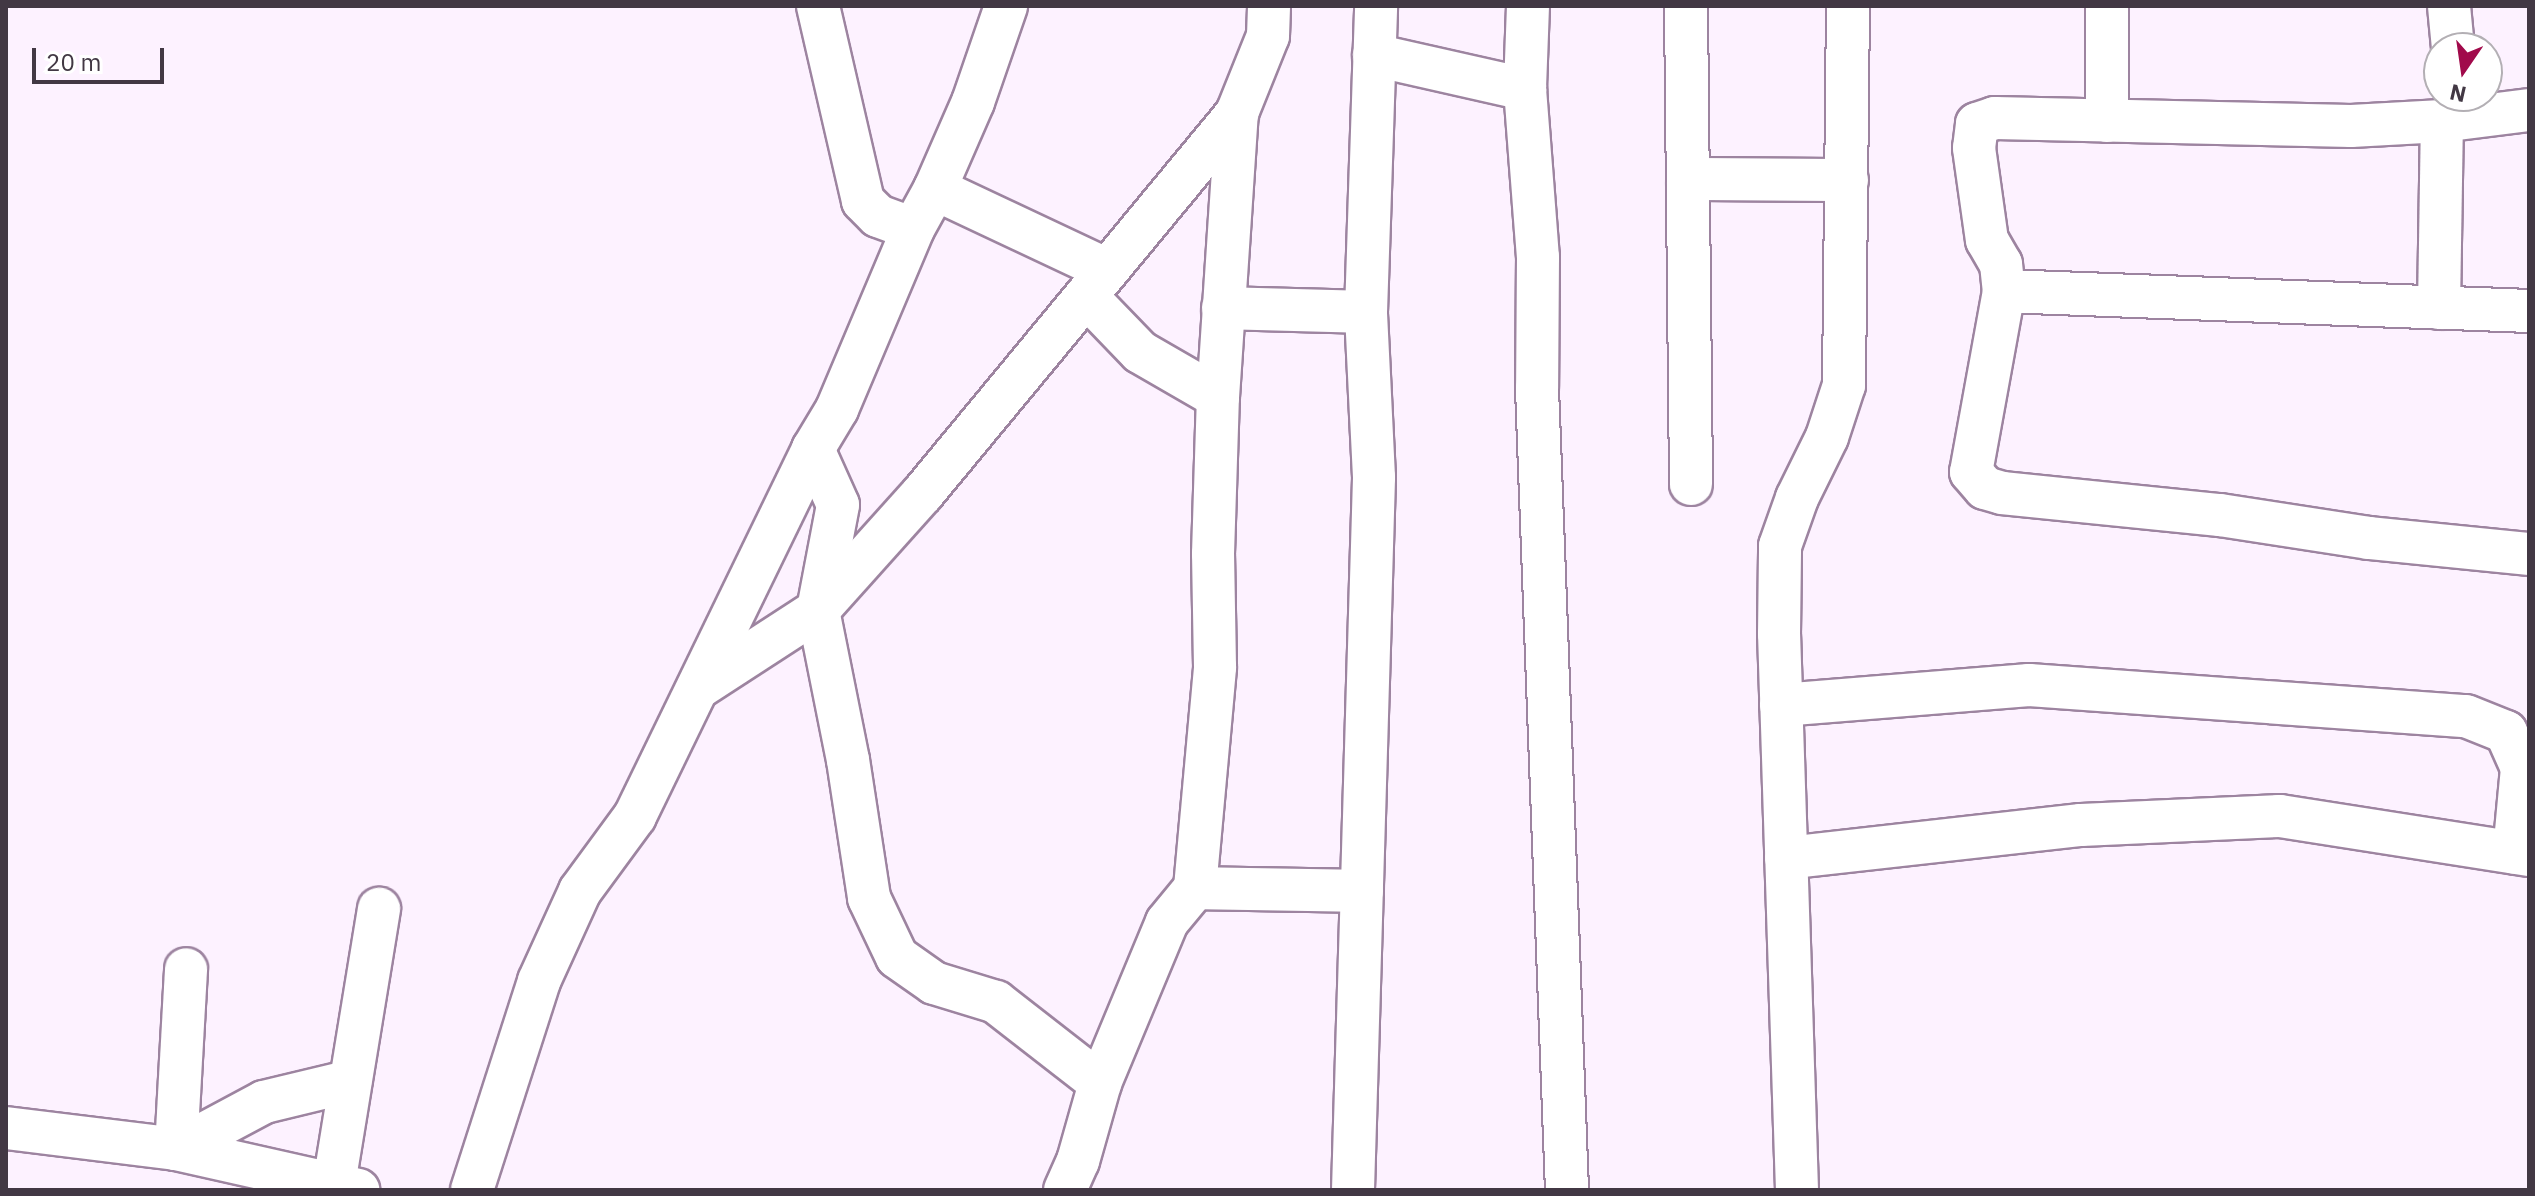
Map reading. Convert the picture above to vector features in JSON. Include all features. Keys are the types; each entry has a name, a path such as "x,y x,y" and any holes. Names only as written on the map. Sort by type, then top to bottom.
{"street":[{"path":"818,6 863,201 878,216 913,229"},
{"path":"472,1190 551,955 580,891 635,816 813,449 837,409 913,229 935,189 973,102 1006,6"},
{"path":"698,688 818,610 923,493 1237,113 1268,36 1269,6"},
{"path":"1353,1190 1374,477 1366,312 1376,6"},
{"path":"1528,6 1525,89 1538,257 1537,388 1567,1190"},
{"path":"1686,6 1691,484"},
{"path":"1797,1190 1781,705 1780,546 1797,498 1827,437 1844,385 1848,6"},
{"path":"2107,6 2107,121"},
{"path":"2449,6 2451,32"},
{"path":"1374,55 1525,89"},
{"path":"2503,111 2529,110"},
{"path":"2439,308 2452,112 2351,126 1995,118 1977,124 1974,148 1987,240 2001,264 2004,291 1971,472 1985,488 2002,493 2220,515 2369,538 2529,554"},
{"path":"1065,1190 1078,1161 1100,1083 1167,922 1195,888 1215,667 1213,554 1218,397 1237,113"},
{"path":"1688,179 1847,180"},
{"path":"935,189 1096,283 1140,352 1218,397"},
{"path":"2004,291 2529,311"},
{"path":"1223,308 1366,312"},
{"path":"813,449 838,505 818,610 848,760 869,898 897,957 934,983 996,1002 1100,1083"},
{"path":"1781,705 2029,685 2466,716 2506,732 2522,768 2522,854 2280,816 2081,825 1786,858"},
{"path":"1195,888 1362,891"},
{"path":"6,1128 176,1149 346,1187 351,1081 379,909"},
{"path":"176,1149 186,969"},
{"path":"176,1149 264,1102 351,1081"}]}
